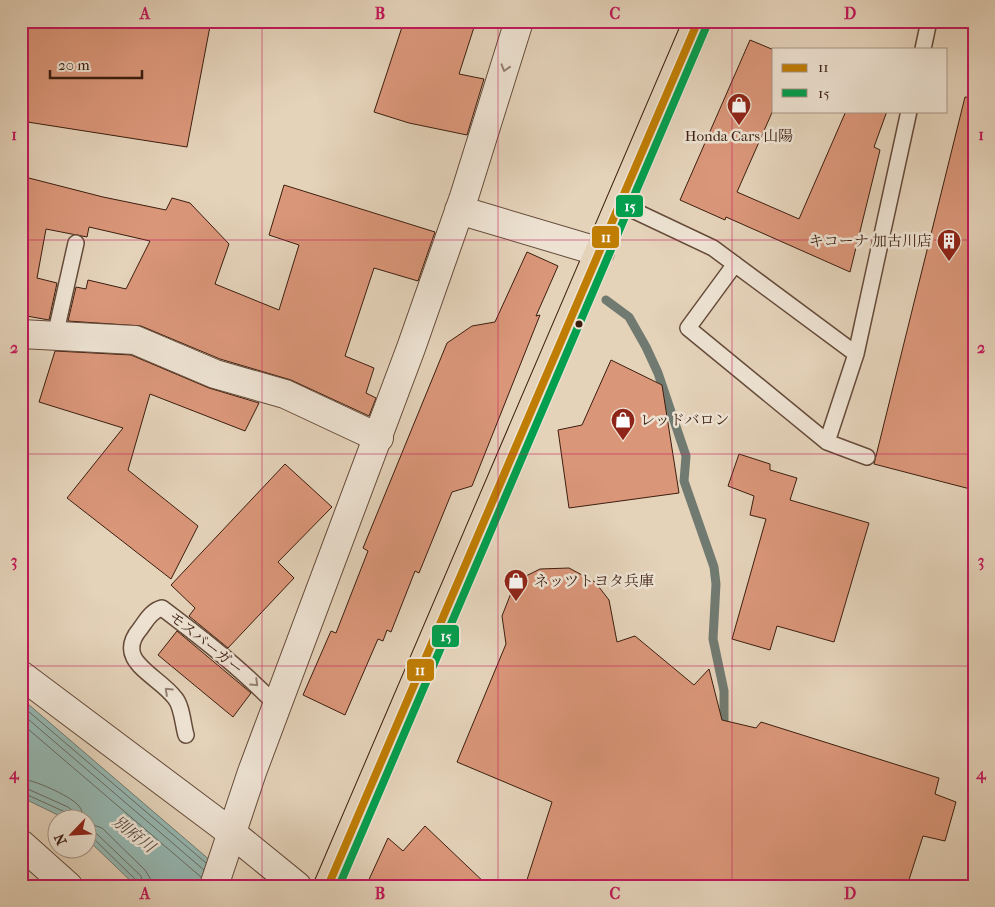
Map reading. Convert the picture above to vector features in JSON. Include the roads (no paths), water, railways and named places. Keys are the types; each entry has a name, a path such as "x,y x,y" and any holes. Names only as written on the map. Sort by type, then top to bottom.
{"highway":[{"path":"328,886 698,21"}],"street":[{"path":"214,886 252,772 379,438 459,210 519,21"},
{"path":"459,210 600,252"},
{"path":"21,334 135,340 215,374 285,394 379,438"},
{"path":"21,675 230,841 297,886"},
{"path":"21,844 68,886"}],"lane":[{"path":"923,48 929,21"},
{"path":"827,442 856,354 909,112"},
{"path":"620,204 713,248 856,354"},
{"path":"55,336 76,243"},
{"path":"736,264 688,328 827,442 867,458"},
{"name":"モスバーガー","path":"186,735 177,699 133,658 130,648 134,636 155,610 162,608 216,649 254,682 278,707"}],"water":[{"name":"別府川","path":"21,698 240,886 136,886 98,850 98,810 48,810 21,797"}],"waterway":[{"path":"606,300 629,317 646,347 658,373 686,456 684,481 714,567 716,584 713,639 724,691 724,730"}],"place":[{"name":"Honda Cars 山陽","path":"739,126"},
{"name":"キコーナ 加古川店","path":"949,262"},
{"name":"レッドバロン","path":"623,441"},
{"name":"ネッツトヨタ兵庫","path":"516,602"}]}
